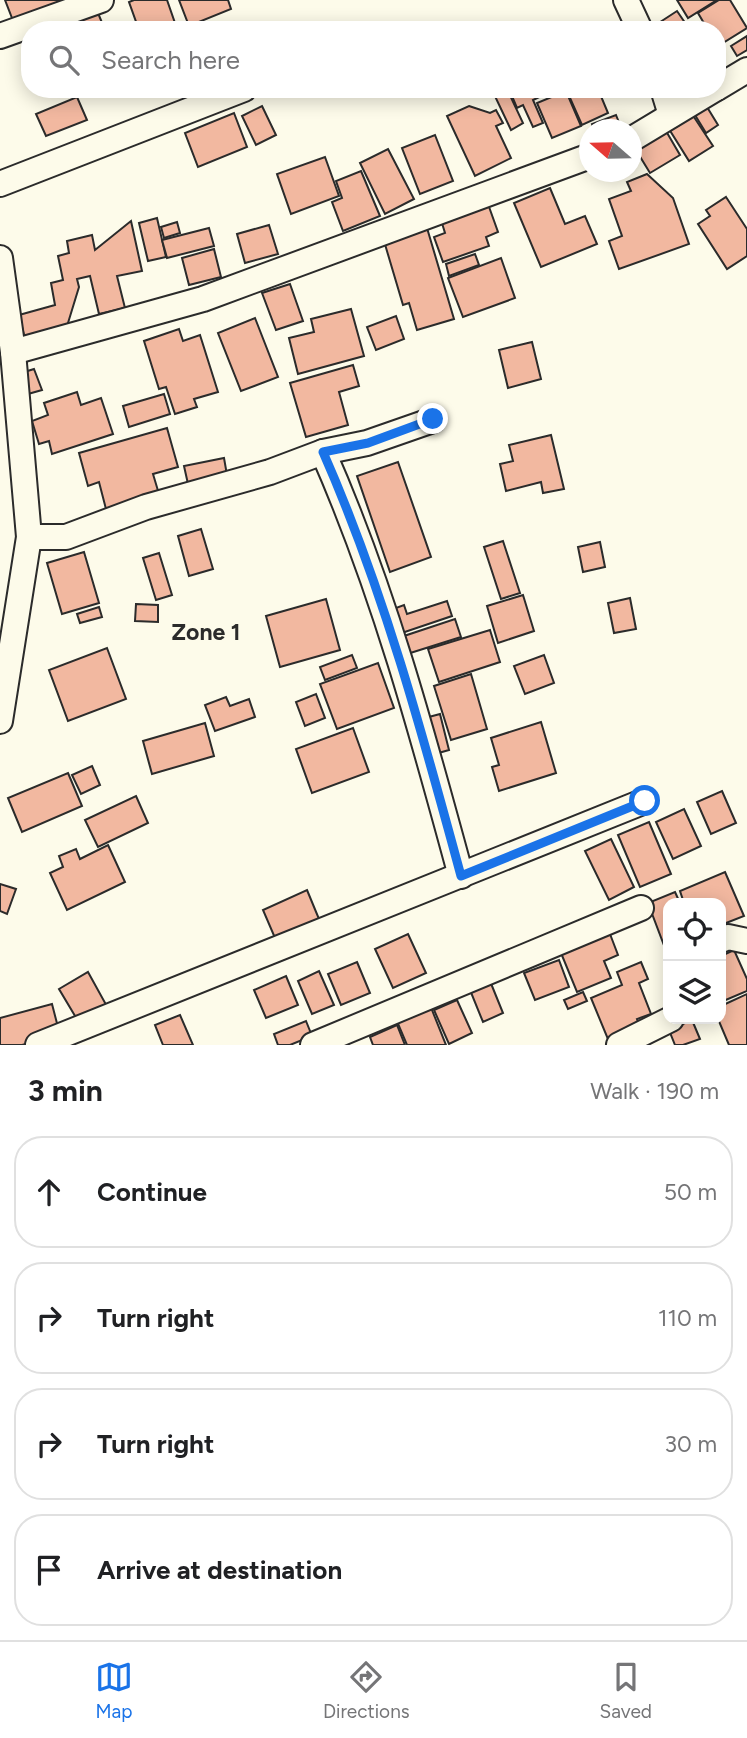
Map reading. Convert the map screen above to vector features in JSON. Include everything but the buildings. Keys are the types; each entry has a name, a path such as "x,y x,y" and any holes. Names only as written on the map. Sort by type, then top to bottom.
{"street":[{"path":"42,21 101,0"},
{"path":"626,0 636,21"},
{"path":"0,36 21,29"},
{"path":"726,82 747,70"},
{"path":"0,184 221,98"},
{"path":"666,98 671,115"},
{"path":"642,133 699,98"},
{"path":"13,352 203,299 579,160"},
{"path":"0,258 13,352 29,537 0,721"},
{"path":"29,537 65,537 146,507 270,472 323,452 368,443 433,419"},
{"path":"323,452 346,504 421,727 461,876"},
{"path":"38,1045 645,801"},
{"path":"313,1045 640,908"},
{"path":"726,938 747,941"},
{"path":"619,1045 663,1023"}],"district":[{"name":"Zone 1","path":"206,632"}],"route":[{"path":"433,419 368,443 323,452 346,504 421,727 461,876 645,801"}]}
